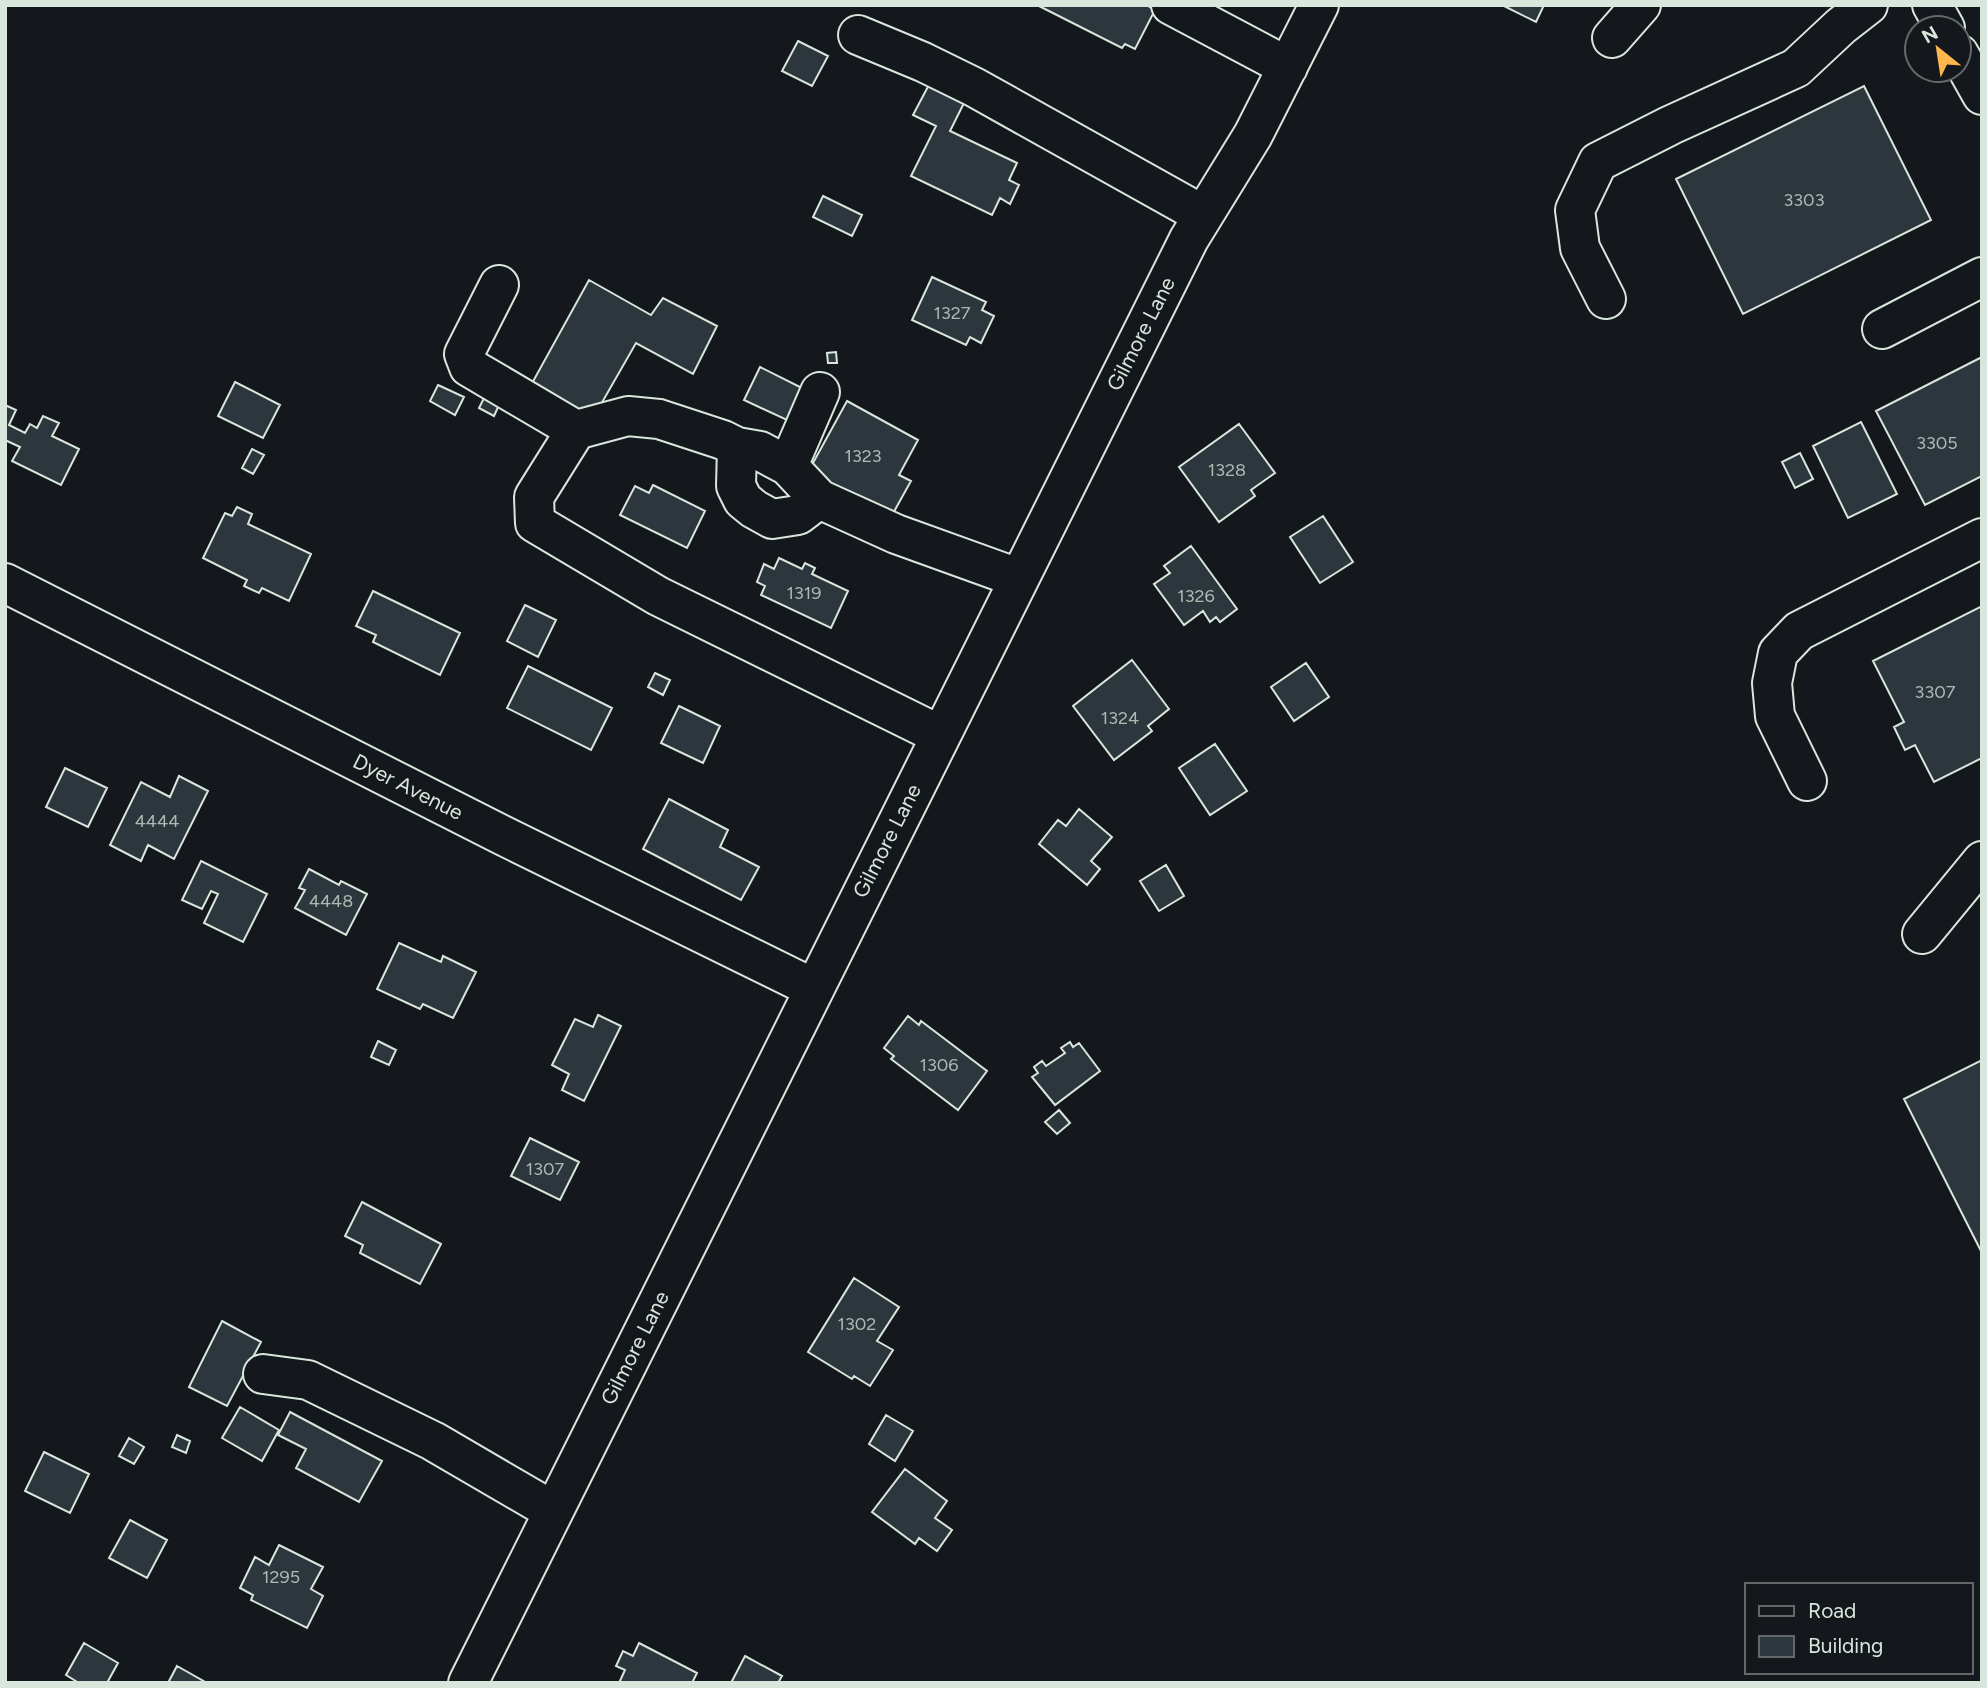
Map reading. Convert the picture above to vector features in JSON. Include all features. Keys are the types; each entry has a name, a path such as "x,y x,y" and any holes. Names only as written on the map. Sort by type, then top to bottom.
{"street":[{"path":"1171,5 1288,67"},
{"name":"Gilmore Lane","path":"468,1683 1188,239 1253,135 1319,5"},
{"path":"1612,38 1641,5"},
{"path":"1606,299 1580,248 1575,210 1598,162 1671,125 1796,68 1868,5"},
{"path":"858,35 974,87 1203,215"},
{"path":"1973,79 1982,95"},
{"path":"1882,329 1982,277"},
{"path":"499,285 464,354 469,368 576,430"},
{"path":"788,466 820,392"},
{"path":"940,735 658,596 536,523 534,497 576,430 628,416 659,419 737,446 760,451 788,466 819,499 896,534 1018,578"},
{"path":"737,446 736,486 743,500 754,509 772,519 798,515 819,499"},
{"path":"1807,781 1775,716 1772,683 1778,653 1799,631 1982,538"},
{"name":"Dyer Avenue","path":"5,583 506,837 813,988"},
{"path":"1922,934 1982,861"},
{"path":"263,1374 308,1380 433,1441 553,1511"}],"building":[{"path":"1146,5 1155,10 1135,49 1125,44 1122,48 1039,6"},
{"path":"1502,5 1544,5 1536,22"},
{"path":"798,41 828,56 812,86 782,71"},
{"path":"933,77 968,95 950,131 1017,163 1009,180 1019,185 1010,204 1000,198 992,215 911,176 936,126 913,115"},
{"path":"1864,86 1931,220 1743,314 1676,179"},
{"path":"823,196 862,215 852,236 813,217"},
{"path":"932,277 986,302 982,310 994,316 981,343 970,337 966,345 912,320"},
{"path":"589,280 651,315 663,298 717,326 693,374 636,343 592,420 531,385"},
{"path":"836,352 837,363 828,363 827,353"},
{"path":"1982,357 1982,476 1925,505 1876,411"},
{"path":"760,367 802,388 787,420 744,400"},
{"path":"235,382 280,405 263,438 218,416"},
{"path":"438,385 464,397 455,415 430,401"},
{"path":"484,398 499,405 494,416 479,408"},
{"path":"847,401 918,440 899,475 911,481 891,517 808,472"},
{"path":"5,405 16,410 9,425 25,433 30,424 37,428 43,416 59,423 52,436 79,449 61,485 12,461 20,447 5,440"},
{"path":"1861,422 1897,494 1848,518 1813,446"},
{"path":"1239,424 1275,473 1251,490 1255,496 1219,522 1179,467"},
{"path":"252,449 264,455 253,474 242,468"},
{"path":"1800,453 1813,479 1795,488 1782,462"},
{"path":"653,485 705,511 687,548 620,515 635,486 649,493"},
{"path":"237,507 252,514 248,524 311,554 289,601 262,588 259,593 244,586 247,580 203,558 225,513 232,516"},
{"path":"1323,516 1353,562 1320,583 1290,537"},
{"path":"1191,546 1237,609 1220,622 1216,617 1210,622 1203,611 1184,625 1154,584 1170,573 1164,566"},
{"path":"779,558 802,569 805,563 815,568 812,574 848,591 831,628 761,595 765,586 757,582 764,564 774,569"},
{"path":"373,591 460,633 440,675 373,642 376,635 356,626"},
{"path":"525,605 556,620 538,657 507,641"},
{"path":"1982,606 1982,758 1934,782 1915,745 1905,750 1894,727 1904,722 1873,661"},
{"path":"1132,660 1169,709 1148,726 1152,731 1114,760 1073,706"},
{"path":"1306,663 1329,697 1294,721 1271,687"},
{"path":"528,666 612,708 591,750 507,708"},
{"path":"655,673 670,680 663,695 648,687"},
{"path":"679,706 720,726 703,763 661,743"},
{"path":"1215,744 1247,791 1210,815 1179,768"},
{"path":"65,768 107,788 88,827 46,807"},
{"path":"179,776 208,791 174,859 148,845 141,861 110,845 141,782 170,797"},
{"path":"669,799 728,830 720,847 759,867 741,900 643,849"},
{"path":"1079,809 1112,837 1091,861 1100,869 1087,885 1039,844 1058,820 1066,826"},
{"path":"201,861 267,894 243,942 204,923 218,894 211,891 202,909 182,900"},
{"path":"1166,865 1184,896 1159,911 1140,881"},
{"path":"309,869 339,885 341,881 367,894 346,935 295,908 305,890 299,888"},
{"path":"399,943 441,962 443,956 476,972 453,1018 423,1004 420,1009 377,989"},
{"path":"598,1015 621,1026 584,1101 562,1090 569,1074 552,1065 575,1019 593,1027"},
{"path":"908,1016 919,1025 921,1021 987,1071 958,1110 891,1059 894,1056 884,1048"},
{"path":"378,1041 396,1050 389,1065 371,1057"},
{"path":"1070,1042 1073,1047 1079,1043 1100,1071 1055,1105 1032,1077 1038,1073 1034,1067 1042,1061 1046,1066 1065,1053 1061,1048"},
{"path":"1982,1060 1982,1253 1904,1099"},
{"path":"1059,1110 1070,1123 1057,1134 1045,1122"},
{"path":"530,1138 579,1162 560,1200 511,1176"},
{"path":"362,1202 441,1244 420,1284 360,1253 363,1245 345,1236"},
{"path":"854,1278 899,1307 877,1341 893,1350 870,1386 854,1376 852,1379 808,1352"},
{"path":"222,1321 261,1342 227,1406 189,1387"},
{"path":"240,1407 279,1430 262,1461 222,1438"},
{"path":"290,1412 382,1461 359,1502 296,1468 306,1449 278,1435"},
{"path":"886,1415 913,1431 895,1461 869,1444"},
{"path":"177,1435 190,1441 186,1453 172,1447"},
{"path":"129,1438 144,1447 134,1464 119,1456"},
{"path":"44,1452 89,1474 70,1513 25,1491"},
{"path":"905,1469 947,1501 935,1518 952,1530 937,1551 919,1538 915,1544 872,1512"},
{"path":"130,1520 167,1540 147,1578 109,1558"},
{"path":"279,1545 323,1567 311,1589 323,1596 307,1628 251,1600 253,1595 240,1588 255,1557 269,1565"},
{"path":"84,1643 118,1663 107,1683 79,1683 66,1675"},
{"path":"639,1643 697,1673 692,1683 619,1683 625,1670 616,1666 623,1651 633,1656"},
{"path":"745,1656 782,1676 778,1683 731,1683"},
{"path":"177,1666 207,1683 168,1683"}]}
